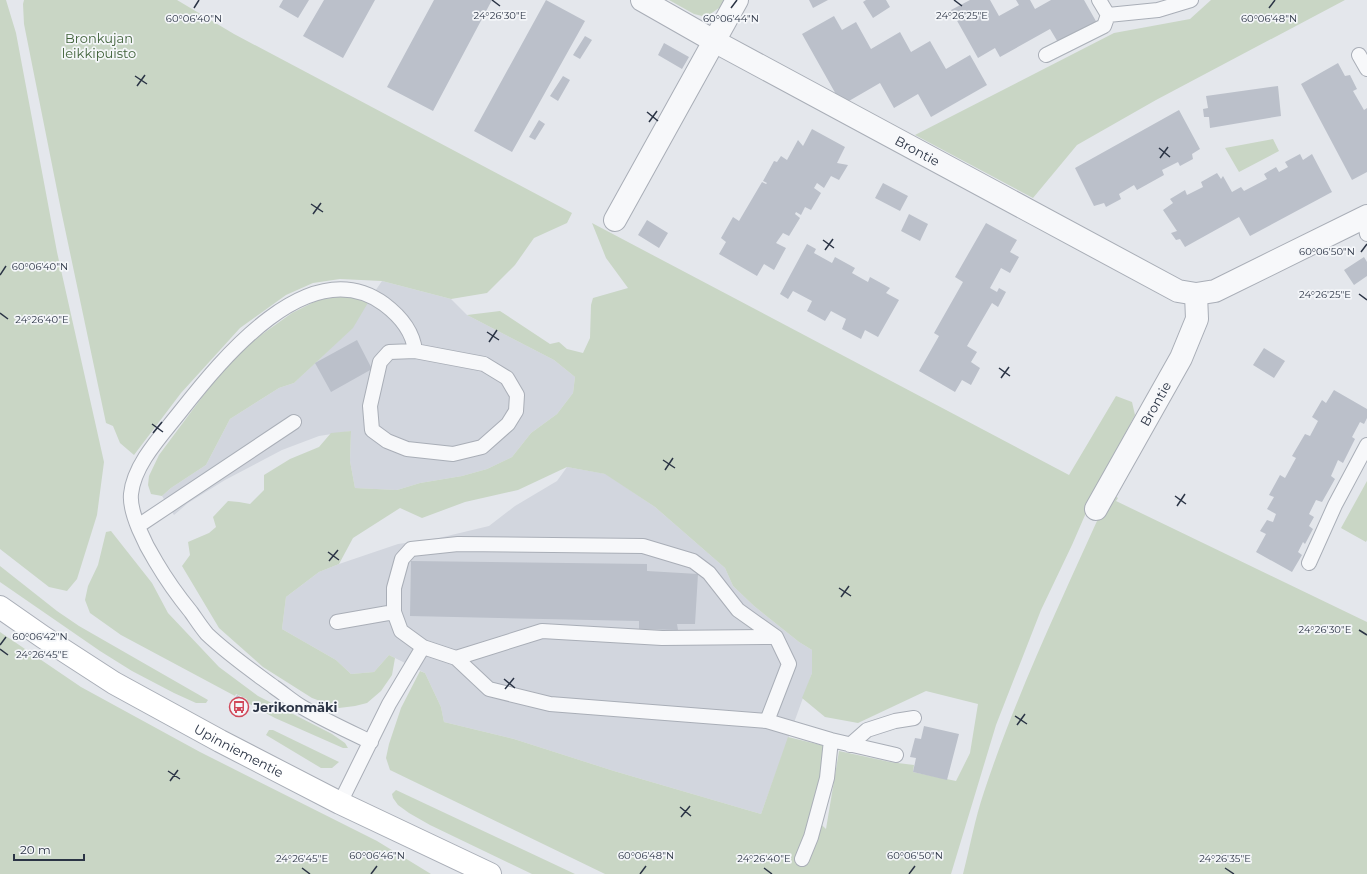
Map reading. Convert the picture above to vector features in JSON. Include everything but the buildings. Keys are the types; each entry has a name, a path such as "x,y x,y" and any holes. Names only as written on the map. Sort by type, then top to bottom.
{"main road":[{"name":"Upinniementie","path":"0,606 43,638 114,683 220,741 340,803 490,874"}],"street":[{"name":"Brontie","path":"642,0 714,41 1178,291 1196,294 1215,291 1366,223"},
{"path":"615,220 737,0"},
{"name":"Brontie","path":"1096,509 1181,358 1197,319 1196,294"}],"lane":[{"path":"1099,0 1108,15"},
{"path":"1108,15 1158,10 1191,0"},
{"path":"1046,55 1104,26 1108,15"},
{"path":"1359,55 1367,69"},
{"path":"371,742 302,707 244,666 206,633 168,583 145,545 133,512 131,494 137,472 149,452 212,372 247,336 291,304 315,294 340,289 365,293 393,311 408,327 414,340 415,351"},
{"path":"415,351 484,364 507,378 517,395 516,411 508,424 482,447 453,454 407,449 387,441 372,430 370,406 380,362 389,352 415,351"},
{"path":"138,526 294,422"},
{"path":"1310,563 1335,505 1367,445"},
{"path":"768,721 789,664 776,637 738,610 709,573 693,561 643,546 458,544 411,549 402,559 394,588 394,612 402,631 423,647 456,658 489,689 550,704 768,721 832,740 896,755"},
{"path":"337,622 394,612"},
{"path":"456,658 542,631 662,638 776,637"},
{"path":"340,803 390,704 423,647"},
{"path":"850,744 868,730 895,721 914,718"},
{"path":"802,859 811,837 827,778 832,740"}],"shaded area":[{"path":"382,281 451,299 467,315 554,360 575,377 573,393 557,414 531,433 512,457 487,469 462,476 420,483 397,490 355,488 350,461 351,431 319,436 282,450 225,480 188,503 174,515 162,496 171,488 206,465 230,419 279,388 294,383 352,328 362,310"},
{"path":"567,467 606,474 655,507 725,568 733,586 754,606 799,642 812,650 812,673 761,814 614,771 514,739 444,722 441,707 425,673 389,655 374,672 351,674 336,660 282,629 286,597 319,572 398,544 439,538 489,526 515,506 557,481"}],"green space":[{"path":"0,0 6,0 16,33 57,252 104,462 97,515 77,579 67,591 49,587 0,549"},
{"name":"Bronkujan leikkipuisto","path":"24,0 177,0 234,34 572,213 567,223 534,238 515,265 487,293 451,299 382,281 340,279 313,283 286,295 240,328 181,393 134,455 120,443 113,426 106,423 61,210 24,24"},
{"path":"669,0 725,0 719,8 706,17 694,14"},
{"path":"1211,0 1345,0 1156,100 1077,145 1033,198 915,135 1114,33 1190,19"},
{"path":"1273,139 1279,151 1239,172 1225,148"},
{"path":"592,223 1069,475 1116,396 1132,402 1135,415 1096,490 1041,610 996,725 951,874 605,874 390,770 386,758 389,744 401,708 420,671 425,673 441,707 444,722 514,739 614,771 761,814 788,737 825,746 821,778 810,814 826,829 839,751 890,762 914,765 913,772 956,781 970,753 978,704 926,691 858,723 825,717 802,698 812,673 812,650 799,642 754,606 733,586 725,568 655,507 605,474 567,467 518,490 465,502 422,518 400,508 353,538 339,564 319,572 286,597 282,629 336,660 351,674 374,672 389,655 395,658 392,675 381,691 367,703 355,706 339,708 312,698 263,667 219,628 182,566 190,555 188,542 209,533 216,527 213,517 228,501 250,504 264,490 264,475 290,459 319,447 331,433 351,431 350,461 355,488 397,490 420,483 462,476 487,469 512,457 531,433 557,414 573,393 575,377 554,360 467,315 500,311 550,344 559,342 567,349 583,353 590,338 591,305 593,298 628,288 606,258"},
{"path":"344,296 369,301 353,328 294,383 279,388 230,419 206,465 171,488 162,496 151,494 148,485 149,476 159,455 217,377 251,342 292,313 318,300"},
{"path":"1367,481 1367,540 1366,542 1341,528"},
{"path":"1110,492 1118,498 1116,501 1367,622 1367,874 963,874 975,822 997,754 1043,640"},
{"path":"111,531 152,583 168,613 219,667 258,696 332,734 345,743 348,748 343,748 275,718 246,702 247,699 236,694 235,696 121,635 90,613 85,600 88,586 98,565 106,532"},
{"path":"0,566 57,611 79,626 208,700 206,703 196,703 132,671 100,651 0,582"},
{"path":"0,632 81,687 200,752 377,841 431,874 0,874"},
{"path":"269,730 273,730 339,762 332,768 321,768 266,735"},
{"path":"396,790 575,874 532,874 430,825 409,813 398,805 393,798 392,794"}],"place":[{"name":"Jerikonmäki","path":"239,707"}]}
